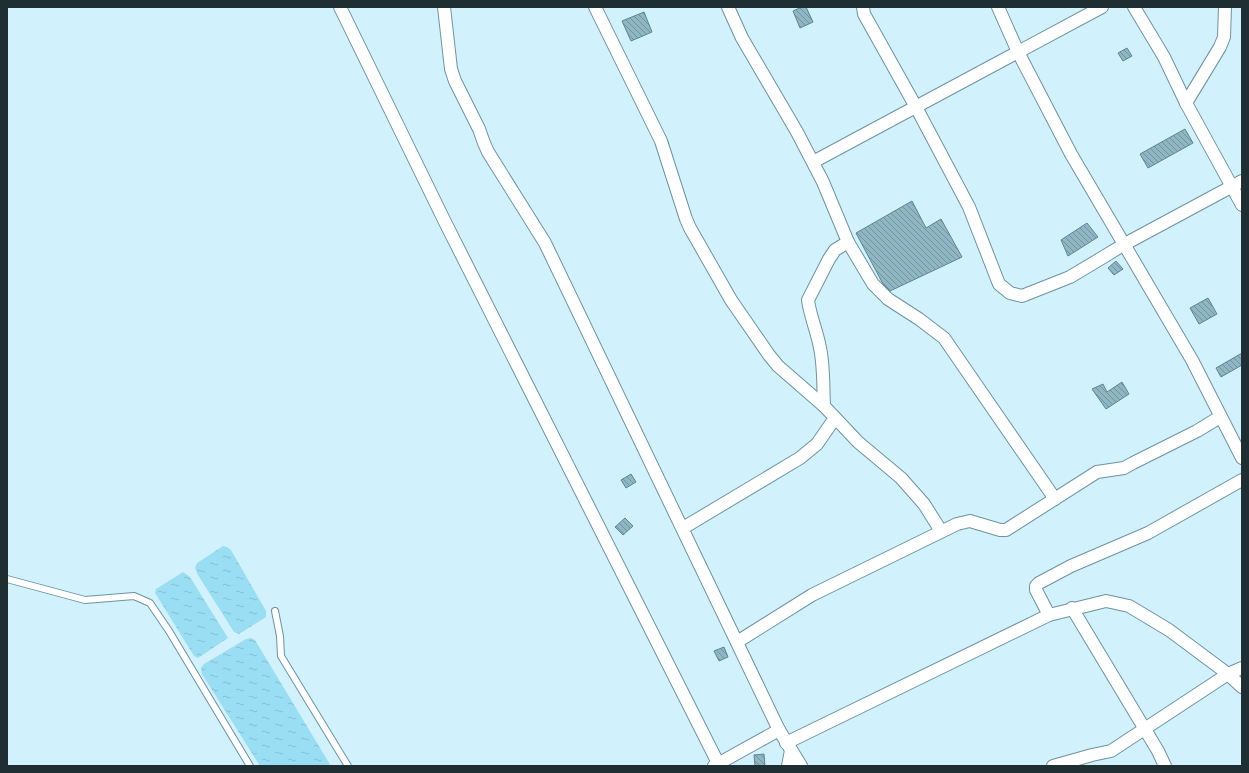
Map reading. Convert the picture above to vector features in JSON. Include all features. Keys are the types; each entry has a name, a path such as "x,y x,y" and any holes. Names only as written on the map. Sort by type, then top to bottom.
{"street":[{"path":"340,7 716,765 779,730"},
{"path":"444,7 452,69 455,81 479,129 488,152 545,243 779,730 801,766"},
{"path":"594,7 661,141 690,228 731,300 769,355 824,406 858,442 901,478 924,504 941,531"},
{"path":"728,7 742,38 813,162 848,242 873,284 888,299 919,319 944,338 1055,499"},
{"path":"863,7 864,14 916,107 969,207 1000,284 1010,293 1022,296 1040,290 1076,274 1123,245 1237,184"},
{"path":"998,7 1018,52 1070,154 1192,360 1220,417 1239,442 1242,458"},
{"path":"813,162 1102,7"},
{"path":"1134,7 1164,57 1186,103 1237,184 1242,206"},
{"path":"1186,103 1220,47 1224,37 1225,7"},
{"path":"824,406 820,348 808,300 828,260 835,250 848,242"},
{"path":"737,642 812,594 941,531 957,524 970,521 1000,530 1006,530 1097,472 1124,468 1196,432 1220,417"},
{"path":"683,528 800,458 817,444 835,418"},
{"path":"1049,615 1036,590 1036,586 1039,583 1071,566 1148,533 1242,480"},
{"path":"789,746 1049,615 1072,608 1106,601 1129,606 1170,630 1228,674 1242,687"},
{"path":"1072,608 1158,751 1165,766"},
{"path":"1053,766 1111,751 1228,674 1242,668"},
{"path":"788,766 789,746"}],"lane":[{"path":"7,579 85,600 134,596 150,603 169,631 250,766"},
{"path":"276,611 280,636 281,656 348,766"}],"water":[{"path":"223,546 231,550 266,611 266,617 239,634 234,632 195,568 197,563"},
{"path":"183,572 190,577 228,638 198,658 194,656 155,593 156,589"},
{"path":"251,638 255,640 331,766 260,766 202,674 201,668 204,664 246,639"}],"building":[{"path":"806,7 813,22 800,28 793,11"},
{"path":"644,12 652,32 631,41 622,21"},
{"path":"1127,48 1132,56 1123,61 1118,53"},
{"path":"1185,129 1193,143 1148,168 1140,154"},
{"path":"912,201 926,228 941,219 962,257 890,291 883,284 856,233"},
{"path":"1087,223 1098,237 1068,256 1061,240"},
{"path":"1116,261 1123,269 1114,275 1108,268"},
{"path":"1208,298 1217,314 1199,324 1190,308"},
{"path":"1242,353 1242,365 1221,377 1216,368"},
{"path":"1122,382 1129,394 1106,409 1092,389 1103,384 1107,392"},
{"path":"631,474 636,482 626,488 621,480"},
{"path":"625,518 633,526 623,535 615,527"},
{"path":"724,647 728,657 719,661 714,651"},
{"path":"764,754 765,766 755,766 754,755"}]}
